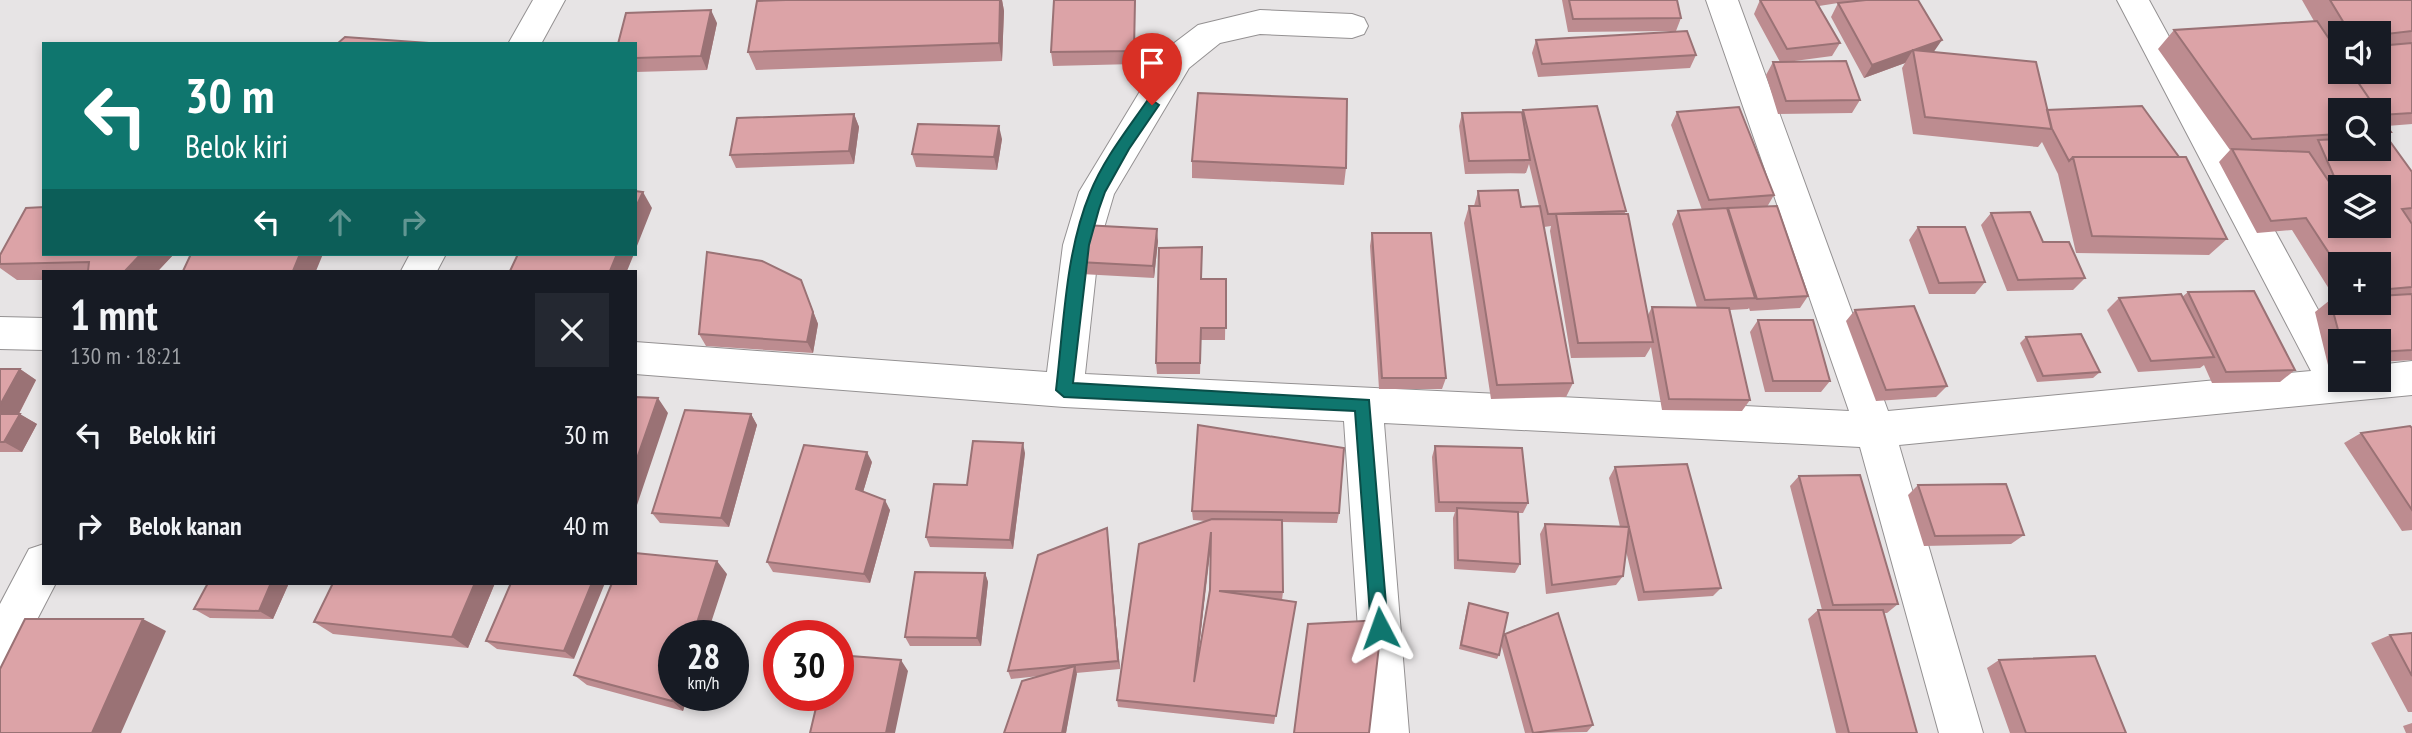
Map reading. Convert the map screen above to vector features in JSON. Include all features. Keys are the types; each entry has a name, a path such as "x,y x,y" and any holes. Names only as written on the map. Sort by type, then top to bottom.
{"street":[{"path":"525,42 549,0"},
{"path":"1722,0 1875,430 1961,733"},
{"path":"2133,0 2328,365"},
{"path":"1064,390 1081,245 1097,192 1177,60 1210,33 1260,22 1352,26"},
{"path":"0,332 42,334"},
{"path":"637,358 1064,390 1875,430 2328,385"},
{"path":"2391,380 2412,378"},
{"path":"1363,405 1387,733"},
{"path":"0,647 42,567"}],"building":[{"path":"1000,0 999,43 748,52 757,1"},
{"path":"1054,0 1135,0 1134,51 1051,52"},
{"path":"1569,0 1677,0 1681,18 1573,19"},
{"path":"1760,0 1815,0 1840,43 1787,49"},
{"path":"1918,0 1942,40 1872,65 1838,3"},
{"path":"2330,0 2412,0 2412,31 2391,33 2391,21 2343,21"},
{"path":"711,10 701,56 637,58 637,42 619,42 626,13"},
{"path":"2317,21 2328,37 2328,84 2359,84 2369,98 2328,98 2328,135 2252,139 2174,30"},
{"path":"1687,31 1696,55 1542,64 1536,40"},
{"path":"345,37 414,42 339,42"},
{"path":"2412,43 2412,113 2391,114 2391,98 2369,98 2359,84 2391,84 2391,45"},
{"path":"1913,50 2036,62 2052,129 1925,117"},
{"path":"1846,61 1860,100 1786,101 1773,62"},
{"path":"1198,93 1347,99 1346,168 1192,161"},
{"path":"1597,106 1626,211 1548,214 1523,110"},
{"path":"2142,106 2179,157 2073,157 2069,161 2051,127 2047,110"},
{"path":"1739,107 1774,195 1709,200 1677,112"},
{"path":"1522,112 1530,160 1469,161 1462,113"},
{"path":"854,114 849,151 730,155 737,118"},
{"path":"918,124 999,126 994,157 912,154"},
{"path":"2318,140 2328,140 2328,161 2391,161 2391,143 2412,172 2412,208 2402,209 2412,224 2412,287 2391,289 2391,252 2328,252 2306,218 2271,221 2232,149 2309,152 2328,180 2328,238 2391,238 2391,175 2333,175"},
{"path":"2073,157 2186,157 2227,239 2092,236"},
{"path":"1518,190 1521,207 1540,206 1573,383 1497,385 1469,206 1480,206 1478,191"},
{"path":"637,191 643,192 637,205"},
{"path":"1777,206 1808,296 1757,299 1728,208"},
{"path":"42,207 42,256 139,256 126,270 88,270 89,262 0,264 0,255 26,208"},
{"path":"1727,208 1755,298 1705,300 1678,211"},
{"path":"2030,212 2043,242 2069,242 2085,278 2018,280 1991,213"},
{"path":"1556,214 1628,214 1653,342 1578,343"},
{"path":"1084,225 1157,229 1153,266 1079,262"},
{"path":"1918,227 1965,227 1985,282 1939,283"},
{"path":"1372,233 1431,233 1446,378 1382,378"},
{"path":"1202,247 1201,279 1226,279 1226,328 1201,328 1200,363 1156,363 1159,248"},
{"path":"707,252 762,261 801,280 813,312 807,342 699,334"},
{"path":"190,256 299,256 293,270 183,270"},
{"path":"517,256 616,256 610,270 510,270"},
{"path":"2254,291 2295,370 2226,372 2188,292"},
{"path":"2181,294 2214,357 2151,361 2119,298"},
{"path":"2412,294 2412,350 2391,351 2391,329 2338,329 2334,315 2391,315 2391,295"},
{"path":"1914,306 1947,386 1886,390 1855,310"},
{"path":"1652,307 1729,308 1750,400 1669,399"},
{"path":"1758,320 1813,320 1830,381 1773,381"},
{"path":"2081,334 2100,372 2043,376 2026,337"},
{"path":"0,369 20,369 0,405"},
{"path":"637,397 658,398 637,458"},
{"path":"685,410 751,414 721,518 652,513"},
{"path":"0,414 20,414 4,442 0,442"},
{"path":"1198,425 1344,448 1339,513 1192,511"},
{"path":"2410,426 2412,428 2412,510 2361,433"},
{"path":"973,441 1023,443 1010,540 926,537 934,484 967,485"},
{"path":"804,445 867,452 856,489 885,500 864,574 767,562"},
{"path":"1435,446 1522,448 1528,503 1439,502"},
{"path":"1687,464 1721,588 1644,592 1615,467"},
{"path":"1860,475 1898,604 1833,605 1799,476"},
{"path":"2006,484 2024,535 1935,536 1918,485"},
{"path":"1457,508 1518,512 1520,564 1458,560"},
{"path":"1212,519 1282,520 1283,592 1219,591 1296,602 1276,716 1117,700 1139,544","holes":["1211,532 1210,590 1194,682"]},
{"path":"1545,524 1629,527 1623,576 1552,585"},
{"path":"1107,528 1118,661 1008,671 1038,555"},
{"path":"637,553 717,561 698,620 658,620 658,697 574,675 611,585 637,585"},
{"path":"915,572 985,573 977,638 905,637"},
{"path":"207,585 270,585 259,611 194,609"},
{"path":"332,585 474,585 452,637 314,622"},
{"path":"510,585 591,585 564,651 486,641"},
{"path":"1469,603 1508,613 1499,655 1461,645"},
{"path":"1818,610 1883,610 1917,733 1849,733"},
{"path":"1558,613 1593,725 1533,733 1505,634"},
{"path":"25,619 143,619 92,733 0,733 0,669"},
{"path":"1382,620 1369,733 1294,733 1308,624"},
{"path":"2412,633 2412,676 2390,635"},
{"path":"854,656 901,660 886,733 810,733 815,711 854,711"},
{"path":"2095,656 2126,733 2026,733 1999,660"},
{"path":"1075,666 1062,733 1004,733 1022,681"}],"route":[{"path":"1152,105 1124,145 1097,192 1081,245 1064,390 1363,405 1380,628"}]}
